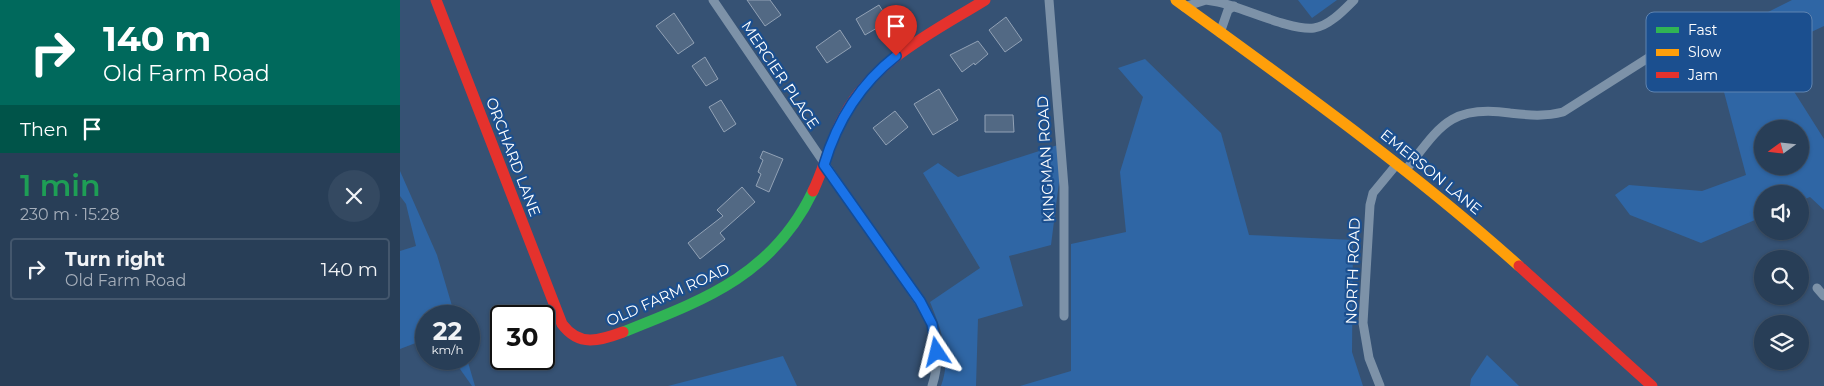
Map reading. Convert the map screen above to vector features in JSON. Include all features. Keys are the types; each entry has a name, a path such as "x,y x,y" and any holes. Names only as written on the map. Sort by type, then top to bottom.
{"street":[{"name":"ORCHARD LANE","path":"436,0 562,324"},
{"name":"MERCIER PLACE","path":"713,0 928,315 937,352 932,386"},
{"name":"OLD FARM ROAD","path":"562,324 574,337 583,341 600,341 729,287 761,262 783,239 810,199 838,126 856,97 873,76 904,50 985,0"},
{"name":"KINGMAN ROAD","path":"1049,0 1064,187 1064,316"},
{"path":"1180,4 1206,0 1218,2 1292,25 1314,28 1336,17 1354,0"},
{"name":"EMERSON LANE","path":"1180,4 1401,167 1480,231 1652,386"},
{"path":"1220,33 1228,10 1234,6"},
{"name":"NORTH ROAD","path":"1380,386 1369,358 1363,323 1370,205 1373,193 1452,117 1488,110 1532,116 1551,116 1563,112 1646,59"},
{"path":"1817,288 1824,296"}],"shaded area":[{"path":"1298,0 1337,0 1312,18"},
{"path":"1792,0 1824,0 1824,26 1812,32 1812,12 1768,12"},
{"path":"1145,59 1221,133 1249,235 1353,240 1352,352 1363,386 1020,386 1071,371 1071,244 1126,232 1120,172 1143,97 1118,68"},
{"path":"1724,92 1794,92 1824,139 1824,210 1809,197 1809,185 1754,185 1754,220 1701,243 1630,215 1615,195 1629,185 1702,191 1746,175"},
{"path":"1064,143 1051,245 1009,256 1023,306 978,319 976,386 941,386 945,364 944,343 930,302 980,268 923,173 938,163 958,177"},
{"path":"400,171 437,255 452,305 415,305 415,343 400,349 400,251 416,246 406,204 400,196"},
{"path":"1487,355 1519,386 1470,386 1471,379"},
{"path":"783,356 797,386 668,386"},
{"path":"461,370 470,370 475,386 472,386"}],"building":[{"path":"747,0 770,0 781,15 765,26"},
{"path":"879,5 889,21 865,35 856,19"},
{"path":"674,13 694,43 678,54 656,26"},
{"path":"1006,17 1022,40 1005,52 989,30"},
{"path":"840,30 851,47 827,63 816,47"},
{"path":"978,41 988,54 975,65 974,63 962,72 950,55"},
{"path":"705,57 718,79 706,86 692,66"},
{"path":"939,89 958,120 933,135 914,104"},
{"path":"721,100 736,124 724,132 709,107"},
{"path":"895,111 908,127 886,145 873,128"},
{"path":"985,115 1013,115 1014,132 985,132"},
{"path":"763,151 783,159 769,192 756,186 761,174 758,172 763,160 760,158"},
{"path":"742,187 755,202 720,233 725,239 700,259 688,243 723,216 717,210"}],"traffic: fast":[{"path":"623,332 708,295 733,281 757,264 778,244 797,220 813,191"}],"traffic: slow":[{"path":"1176,0 1394,162 1519,266"}],"traffic: jam":[{"path":"436,0 562,324 575,336 582,339 606,338 623,332"},
{"path":"813,191 840,123 857,95 872,78 907,48 985,0"},
{"path":"1519,266 1652,386"}],"route":[{"path":"896,56 873,76 848,108 830,144 824,165 920,301 932,324 937,352"}]}
